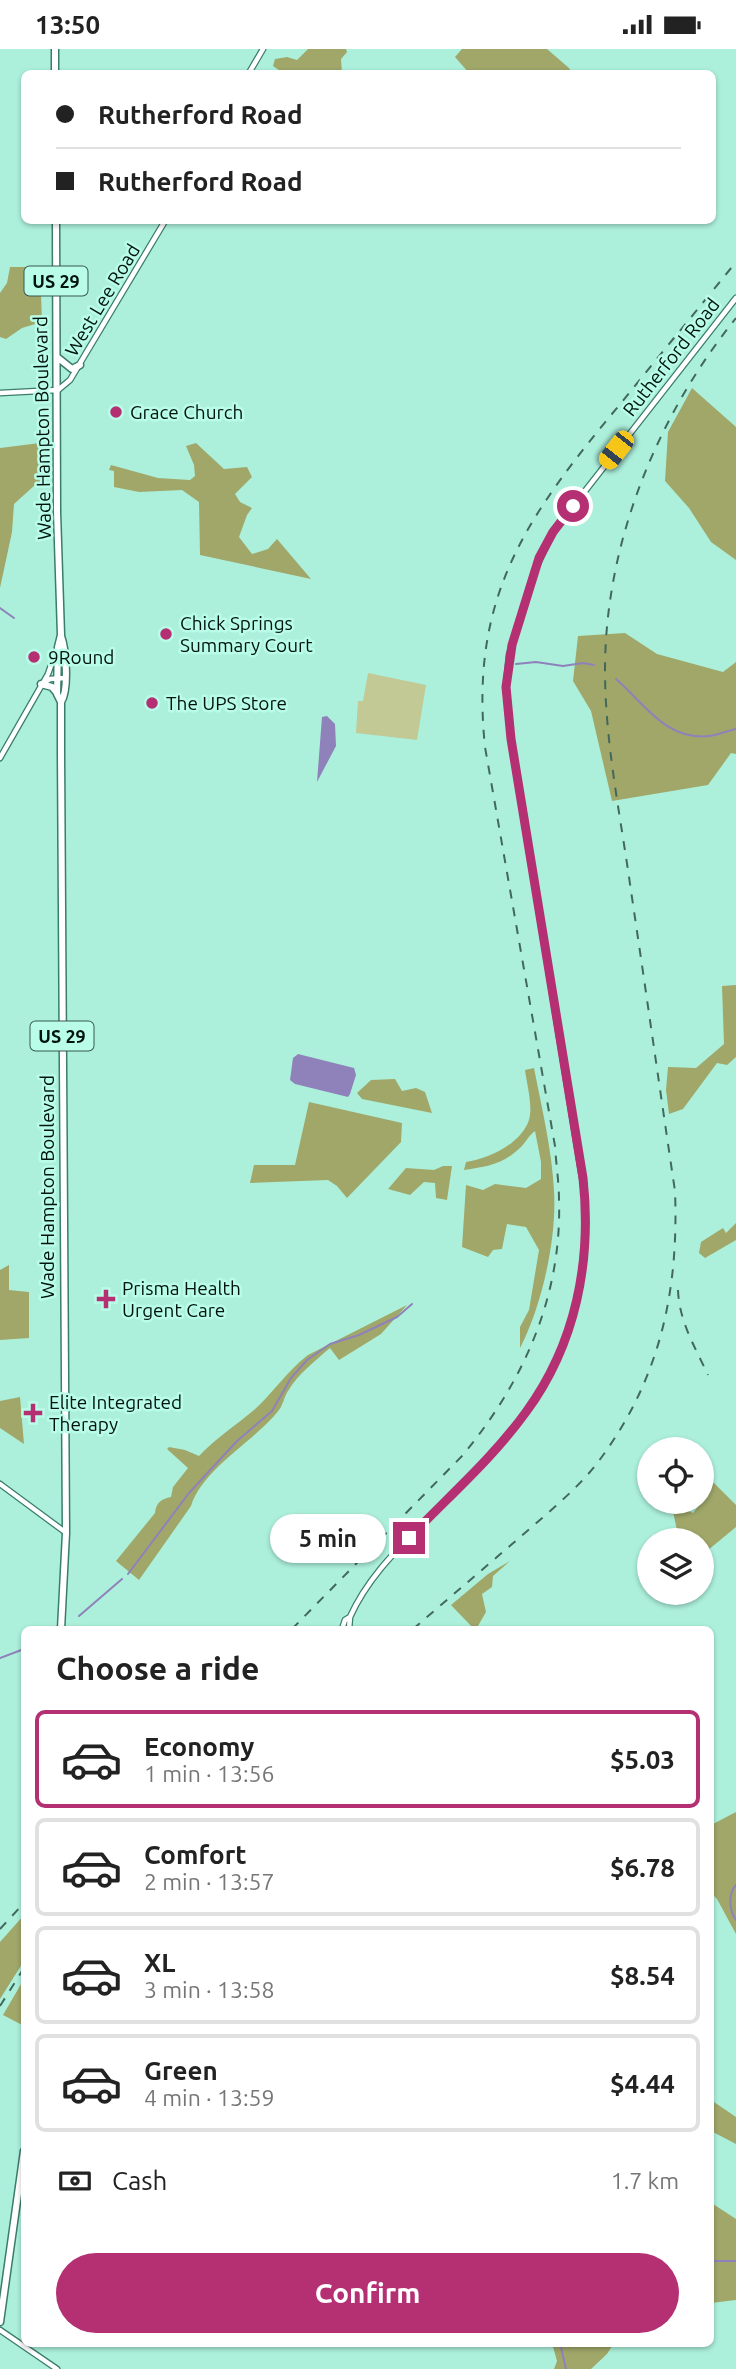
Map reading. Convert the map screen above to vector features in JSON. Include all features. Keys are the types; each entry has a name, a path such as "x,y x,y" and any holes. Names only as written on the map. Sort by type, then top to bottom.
{"main road":[{"path":"55,49 55,70"},
{"name":"Wade Hampton Boulevard","path":"55,224 61,635 58,647 64,697 61,702"},
{"path":"57,357 69,368 80,365"},
{"name":"Wade Hampton Boulevard","path":"61,635 65,647 57,694 61,702 66,1533 61,1626"},
{"path":"41,684 52,687 57,694"},
{"path":"0,2322 21,2172"}],"street":[{"path":"251,70 263,49"},
{"name":"West Lee Road","path":"58,390 70,380 80,365 163,224"},
{"name":"Rutherford Road","path":"349,1626 350,1617 367,1585 384,1563 492,1453 525,1414 557,1359 575,1311 585,1255 585,1196 506,703 508,663 534,572 553,532 736,298"},
{"path":"0,393 58,390"},
{"path":"0,758 48,674 58,647"},
{"path":"41,684 61,678"},
{"path":"0,1484 66,1533"},
{"name":"Rutherford Road","path":"343,1626 345,1620 350,1617"},
{"path":"0,2330 21,2344"},
{"path":"25,2347 57,2369"}],"green space":[{"path":"308,49 346,49 347,52 341,59 342,70 279,70 273,66 275,59 287,57 297,60"},
{"path":"462,49 547,49 570,70 466,70 455,57"},
{"path":"10,267 40,267 42,322 22,328 6,339 0,337 0,293 7,283"},
{"path":"692,388 736,427 736,560 711,542 689,508 665,481 668,432"},
{"path":"48,442 45,479 14,504 12,532 0,588 0,448"},
{"path":"196,443 224,469 247,467 252,477 235,494 240,502 252,508 239,537 252,554 268,549 277,539 311,579 200,555 199,502 182,490 139,492 114,487 114,471 109,470 111,465 158,478 190,480 195,476 194,465 186,446"},
{"path":"625,633 657,654 723,672 736,662 736,754 731,753 708,785 612,801 591,711 573,681 578,636"},
{"path":"368,673 426,685 417,740 356,733 358,701 363,701"},
{"path":"736,985 736,1057 727,1065 717,1063 683,1109 669,1114 666,1090 668,1067 696,1068 724,1044 722,986"},
{"path":"534,1068 551,1160 554,1210 550,1250 541,1292 520,1348 520,1327 529,1310 539,1250 526,1227 507,1224 502,1249 493,1250 488,1257 462,1247 466,1185 483,1190 495,1184 526,1188 541,1179 541,1162 535,1131 507,1158 488,1166 464,1170 466,1162 484,1158 503,1149 525,1129 530,1108 525,1070"},
{"path":"395,1079 402,1091 416,1088 425,1092 432,1113 362,1099 357,1093 371,1080"},
{"path":"309,1102 402,1123 401,1142 347,1198 328,1180 250,1183 254,1165 295,1165"},
{"path":"452,1166 447,1200 436,1198 435,1183 424,1182 410,1195 388,1189 406,1168 434,1170"},
{"path":"736,1223 736,1240 705,1258 699,1253 701,1242 723,1228 726,1233"},
{"path":"9,1265 9,1290 29,1292 29,1338 0,1340 0,1270"},
{"path":"407,1305 381,1334 339,1360 330,1348 302,1373 288,1391 279,1410 206,1479 191,1506 139,1580 116,1561 155,1513 160,1502 171,1497 173,1487 188,1468 167,1449 169,1447 199,1456 254,1410 308,1355"},
{"path":"20,1397 24,1444 0,1428 0,1401"},
{"path":"714,1483 736,1505 736,1527 714,1545 714,1528 676,1528 674,1514 714,1514"},
{"path":"510,1561 493,1576 492,1587 482,1594 486,1612 478,1626 471,1626 451,1605 488,1574"},
{"path":"736,1812 736,1934 714,1896 714,1823"},
{"path":"21,1918 21,1966 0,1999 0,1942"},
{"path":"21,1984 21,2024 3,2015"},
{"path":"714,2102 736,2117 736,2144 714,2133"},
{"path":"714,2205 736,2219 736,2300 714,2303"},
{"path":"553,2347 611,2347 591,2369 554,2369 557,2361"}],"shaded area":[{"path":"327,716 335,724 336,746 317,782 322,717"},
{"path":"298,1054 354,1068 356,1075 348,1097 295,1084 290,1080 293,1058"}],"waterway":[{"path":"0,608 14,618"},
{"path":"516,664 536,662 563,666 583,663 594,665"},
{"path":"616,679 657,718 680,733 709,736 736,729"},
{"path":"128,1574 189,1493 237,1441 272,1411 291,1378 307,1360 330,1344 359,1335 397,1317 412,1304"},
{"path":"79,1616 122,1579"},
{"path":"0,1658 21,1650"},
{"path":"736,1885 730,1902 736,1920"},
{"path":"714,2261 736,2261"},
{"path":"561,2347 566,2369"}],"railway":[{"path":"295,1626 462,1456 484,1428 520,1368 546,1304 554,1271 558,1236 559,1193 555,1146 485,747 482,693 487,644 497,600 512,559 533,520 588,443 736,262"},
{"path":"416,1626 558,1504 595,1466 635,1403 660,1336 673,1266 675,1191 611,753 605,670 607,622 614,575 641,483 682,396 736,318"},
{"path":"678,1290 685,1323 708,1375"},
{"path":"0,1929 21,1906"},
{"path":"0,2006 21,1973"}],"place":[{"name":"Grace Church","path":"116,412"},
{"name":"Chick Springs Summary Court","path":"166,634"},
{"name":"9Round","path":"34,657"},
{"name":"The UPS Store","path":"152,703"},
{"name":"Prisma Health Urgent Care","path":"106,1299"},
{"name":"Elite Integrated Therapy","path":"33,1413"}],"route":[{"path":"409,1538 505,1438 538,1395 557,1359 569,1328 583,1273 586,1218 583,1178 506,703 512,645 534,572 553,532 573,506"}]}
